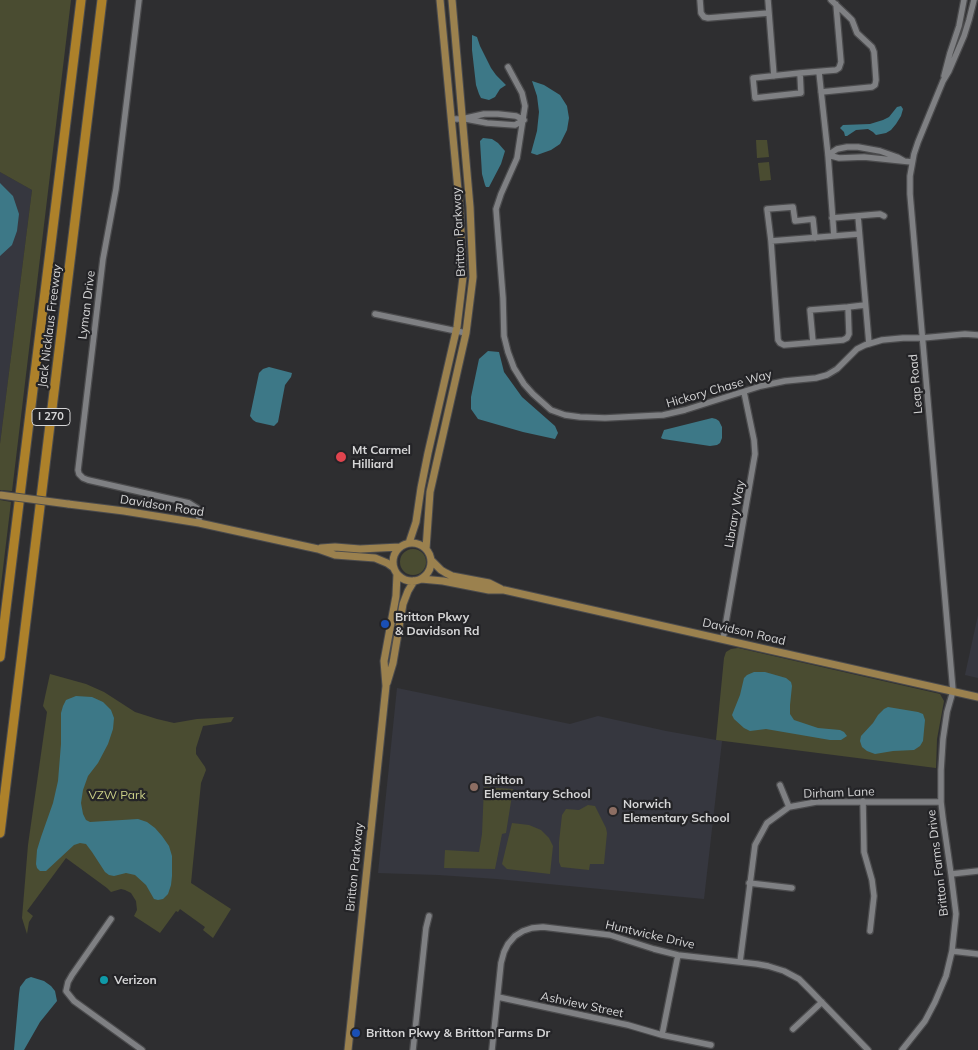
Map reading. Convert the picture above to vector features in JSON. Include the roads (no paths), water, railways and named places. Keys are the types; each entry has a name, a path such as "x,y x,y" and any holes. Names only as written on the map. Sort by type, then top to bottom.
{"highway":[{"name":"Jack Nicklaus Freeway","path":"0,658 80,0"},
{"name":"Jack Nicklaus Freeway","path":"0,833 102,0"}],"main road":[{"name":"Britton Parkway","path":"409,543 416,522 426,462 457,331 463,276 460,211 440,0"},
{"name":"Britton Parkway","path":"426,549 430,492 466,333 473,277 470,207 452,0"},
{"name":"Davidson Road","path":"0,495 199,523 318,549 335,555 375,558 387,563 396,571"},
{"path":"409,543 422,545 430,554 429,571 418,580 408,581 402,578 396,571 393,563 395,554 400,547 409,543"},
{"name":"Davidson Road","path":"318,549 335,547 360,549 400,547"},
{"name":"Davidson Road","path":"431,560 441,570 452,576 489,583 504,590 978,697"},
{"name":"Britton Parkway","path":"348,1050 386,686 384,661 396,596 396,571"},
{"name":"Davidson Road","path":"418,580 443,581 489,590 504,590"},
{"name":"Britton Parkway","path":"386,686 393,663 403,604 408,591 418,580"}],"street":[{"name":"Lyman Drive","path":"139,0 116,189 103,259 78,470 83,478 88,480 188,502 197,508 199,523"},
{"path":"700,0 701,13 704,17 708,18 768,13"},
{"path":"768,0 774,76"},
{"name":"Leap Road","path":"943,81 959,26 964,0"},
{"name":"Leap Road","path":"954,691 922,338 910,176 918,142 964,36 974,0"},
{"path":"800,73 801,93 755,98 753,78 800,73 819,72 839,68 841,62 833,2"},
{"path":"821,92 872,87 876,80 872,47 859,36 854,29 852,20 833,2"},
{"name":"Hickory Chase Way","path":"508,67 522,93 525,106 517,158 496,209 504,336 514,368 524,384 551,410 565,415 580,417 605,418 663,415 761,386 826,375 837,369 857,349 868,344 893,339 965,334 978,335"},
{"path":"819,72 834,236"},
{"path":"462,119 484,114 498,114 516,116 524,120"},
{"path":"452,119 515,125 524,120"},
{"path":"828,155 837,149 858,147 880,151 904,161"},
{"path":"828,155 839,158 864,157 912,162"},
{"path":"814,238 813,219 795,220 793,207 767,209 778,340 780,344 843,340 847,338 849,334 848,307"},
{"path":"832,218 880,214 884,216"},
{"path":"858,216 868,344"},
{"path":"771,241 859,234"},
{"path":"813,342 810,310 865,305"},
{"path":"375,314 466,333"},
{"name":"Library Way","path":"723,639 755,454 744,392"},
{"name":"Britton Farms Drive","path":"902,1050 925,1022 946,976 952,951 956,914 941,802 941,770 943,739 954,691"},
{"path":"780,785 789,807"},
{"name":"Dirham Lane","path":"740,962 755,845 767,823 789,807 816,802 941,802"},
{"path":"863,802 864,852 872,880 874,896 870,931"},
{"path":"951,874 978,872"},
{"path":"750,883 792,888"},
{"path":"413,1050 426,928 429,916"},
{"path":"111,920 72,975 66,991 74,1001 142,1050"},
{"name":"Huntwicke Drive","path":"492,1050 501,963 508,944 523,931 543,927 610,935 654,949 678,954 768,966 784,971 799,979 868,1050"},
{"path":"952,951 978,954"},
{"path":"662,1035 678,954"},
{"name":"Ashview Street","path":"498,997 712,1045"},
{"path":"793,1030 822,1002"}],"water":[{"path":"472,35 477,37 491,68 506,85 500,89 495,97 489,100 481,98 476,85"},
{"path":"532,81 544,85 560,95 567,106 569,118 567,130 560,144 551,150 537,155 531,153 537,131 539,112 537,96"},
{"path":"901,106 903,109 901,116 891,130 886,133 876,135 868,129 856,130 845,136 840,128 843,125 870,124 883,120 889,117 897,107"},
{"path":"483,138 492,139 505,151 501,164 489,187 486,187 482,174 480,141"},
{"path":"0,183 13,196 19,214 17,231 12,245 0,256"},
{"path":"488,351 499,352 504,372 522,397 555,426 558,433 555,439 478,419 471,409 471,397 479,359"},
{"path":"269,367 292,373 285,385 278,422 274,426 256,422 250,416 259,373"},
{"path":"712,418 719,421 722,427 722,438 717,445 710,446 661,438 664,430"},
{"path":"754,672 765,672 786,678 791,682 790,714 794,720 818,728 840,730 847,736 841,740 830,740 766,729 750,731 744,728 732,715 744,678"},
{"path":"76,696 92,697 103,702 111,710 114,718 108,744 98,763 88,776 83,790 81,803 83,814 86,820 90,822 138,819 147,822 155,828 169,846 172,856 171,885 168,894 163,899 154,899 146,885 135,875 126,873 114,876 109,875 86,844 74,845 46,871 40,871 37,868 37,850 53,803 58,781 61,713 66,700"},
{"path":"888,707 923,714 925,720 923,741 920,746 914,750 875,754 862,747 861,736 878,715"},
{"path":"31,977 44,981 51,986 55,991 57,1001 40,1022 24,1050 14,1050 20,987 26,979"}],"place":[{"name":"Mt Carmel Hilliard","path":"341,457"},
{"name":"Britton Pkwy & Davidson Rd","path":"385,624"},
{"name":"Britton Elementary School","path":"474,787"},
{"name":"Norwich Elementary School","path":"613,811"},
{"name":"Verizon","path":"104,980"},
{"name":"Britton Pkwy & Britton Farms Dr","path":"356,1033"}],"park label":[{"name":"VZW Park","path":"117,795"}]}
